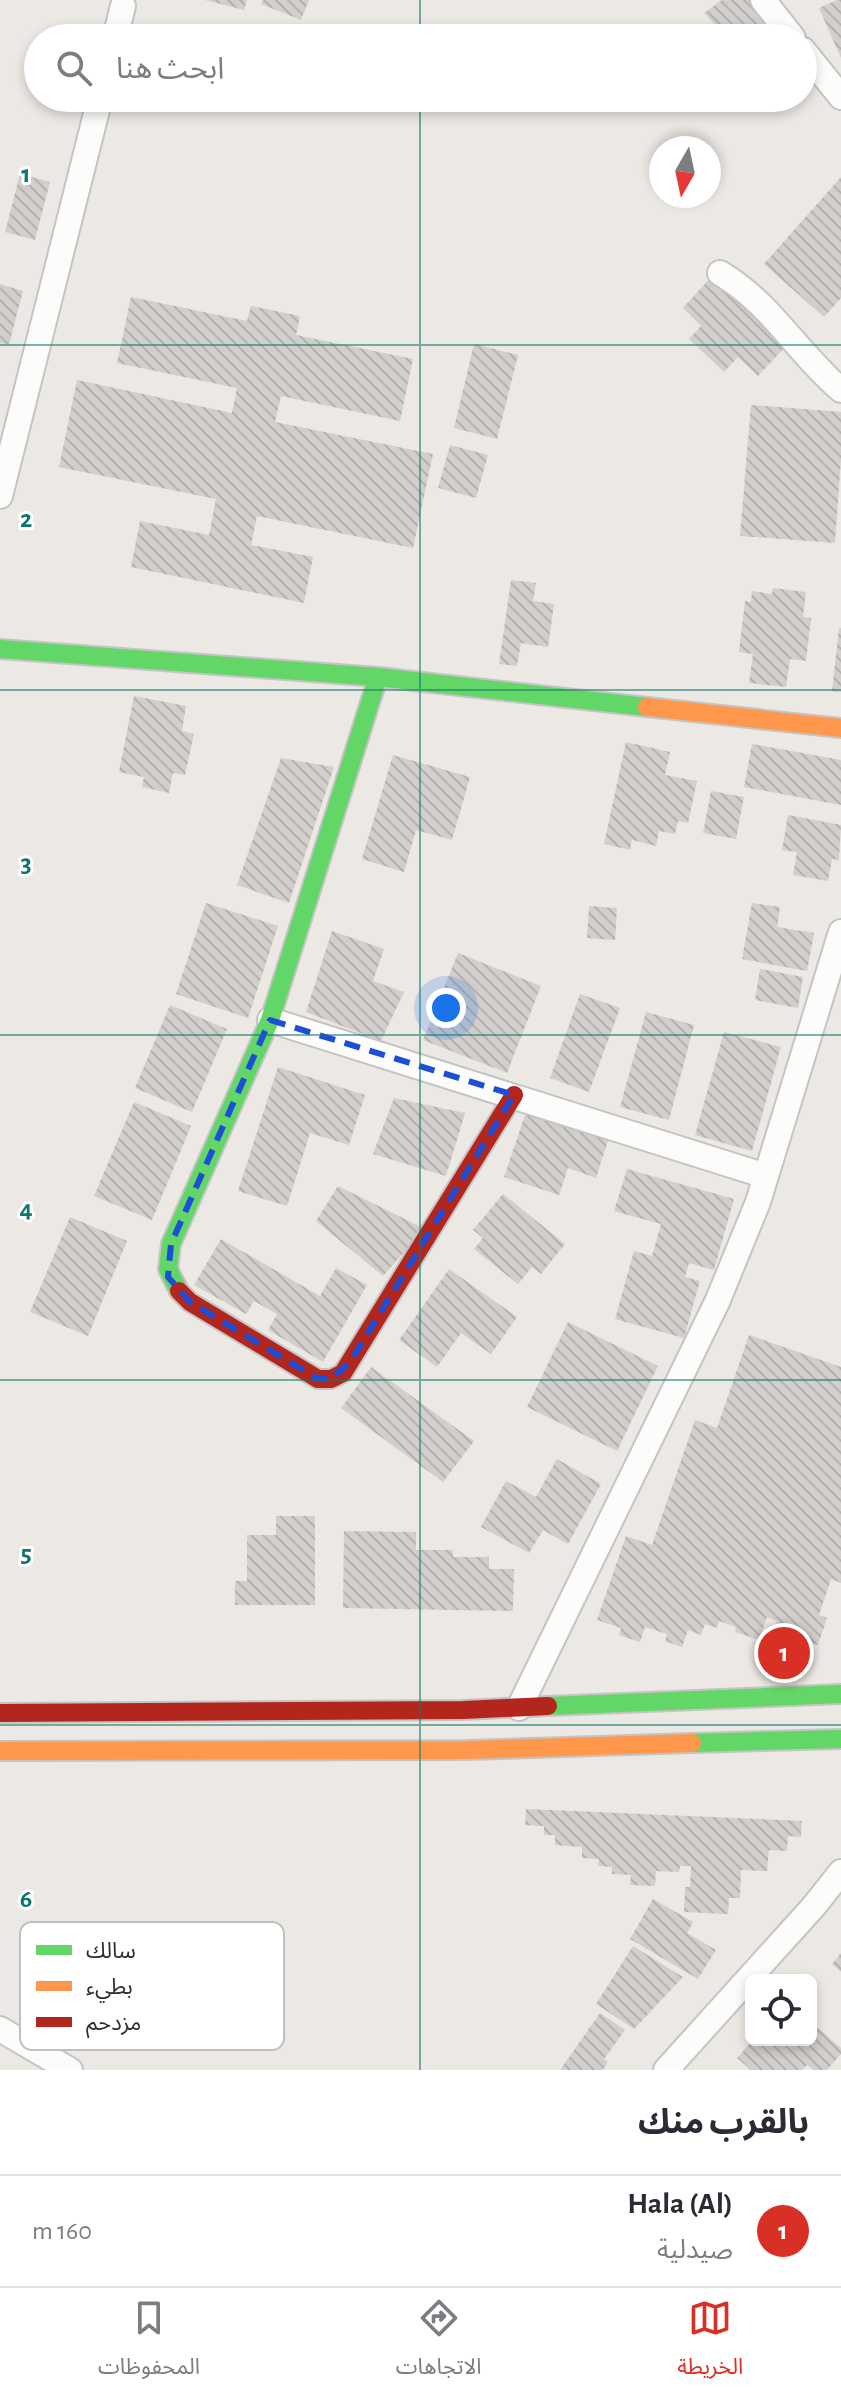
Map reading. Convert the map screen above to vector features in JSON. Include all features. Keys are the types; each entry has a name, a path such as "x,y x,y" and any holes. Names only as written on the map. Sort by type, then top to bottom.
{"street":[{"path":"763,0 782,24"},
{"path":"118,24 123,6"},
{"path":"817,67 841,97"},
{"path":"0,496 96,112"},
{"path":"720,273 765,306 841,390"},
{"path":"0,649 378,677 841,728"},
{"path":"378,677 270,1020 171,1244 166,1260 168,1277 177,1291 190,1302 318,1379 331,1379 343,1373 514,1095"},
{"path":"519,1708 711,1315 758,1202 841,932"},
{"path":"270,1020 766,1176"},
{"path":"0,1713 519,1708 841,1694"},
{"path":"0,1751 466,1750 841,1739"},
{"path":"666,2070 841,1872"},
{"path":"0,2029 20,2041"},
{"path":"36,2050 70,2070"}],"highlighted area":[{"path":"270,1020 514,1095 350,1362 331,1379 318,1379 190,1302 168,1277 171,1244"}],"building":[{"path":"205,0 247,0 244,10"},
{"path":"263,0 309,0 301,20 261,4"},
{"path":"722,0 749,0 770,24 715,24 704,13"},
{"path":"841,0 841,58 819,8"},
{"path":"20,174 50,182 35,240 5,232"},
{"path":"841,177 841,298 824,317 764,264"},
{"path":"713,275 787,345 758,376 738,357 724,372 689,339 701,326 683,308"},
{"path":"0,284 23,291 9,345 0,343"},
{"path":"131,297 247,321 251,306 300,316 296,335 413,359 400,421 281,396 275,422 433,454 413,548 257,516 251,545 313,557 304,603 131,567 140,521 209,535 216,499 59,467 77,380 232,413 237,388 117,363"},
{"path":"474,344 518,355 497,439 454,428"},
{"path":"751,405 841,412 835,543 740,536"},
{"path":"450,445 488,455 476,498 438,488"},
{"path":"511,580 536,583 533,601 554,604 548,647 521,643 517,666 499,664"},
{"path":"773,588 806,592 803,617 811,618 806,661 790,659 786,687 749,683 753,654 739,652 745,601 751,602 752,591 772,594"},
{"path":"841,628 841,692 832,691"},
{"path":"134,696 186,706 182,731 194,734 185,775 173,773 169,793 142,787 144,777 119,772"},
{"path":"626,742 670,752 665,775 697,781 688,823 678,821 675,834 659,831 656,846 632,840 630,850 604,844"},
{"path":"752,744 841,760 841,805 744,787"},
{"path":"393,755 470,777 452,840 416,830 404,872 362,859"},
{"path":"281,758 334,767 289,903 237,885"},
{"path":"711,791 744,797 736,839 703,833"},
{"path":"788,815 841,825 839,860 832,859 828,881 793,875 797,852 782,850"},
{"path":"206,903 278,926 248,1018 176,994"},
{"path":"752,903 780,907 777,927 814,933 807,971 742,959"},
{"path":"589,906 617,908 615,940 587,938"},
{"path":"332,931 384,949 373,981 404,992 381,1041 306,1012"},
{"path":"458,953 541,986 507,1073 423,1040"},
{"path":"760,969 803,977 798,1008 755,1000"},
{"path":"580,994 620,1008 589,1092 550,1078"},
{"path":"170,1005 227,1029 192,1112 135,1088"},
{"path":"646,1012 694,1025 669,1120 620,1107"},
{"path":"724,1032 781,1047 752,1151 695,1135"},
{"path":"278,1067 365,1095 349,1145 310,1133 287,1206 238,1191"},
{"path":"394,1098 465,1113 446,1176 373,1154"},
{"path":"134,1102 191,1126 152,1220 94,1196"},
{"path":"528,1106 610,1134 596,1178 568,1168 559,1195 504,1177"},
{"path":"627,1169 734,1199 714,1270 689,1263 685,1277 700,1281 684,1338 615,1319 634,1251 652,1256 661,1224 614,1211"},
{"path":"338,1186 425,1229 383,1276 316,1221"},
{"path":"503,1194 565,1244 541,1274 532,1267 518,1284 474,1249 483,1238 473,1230"},
{"path":"70,1217 127,1241 88,1336 30,1312"},
{"path":"221,1239 320,1296 336,1268 367,1285 323,1362 268,1330 277,1314 254,1301 246,1314 194,1285"},
{"path":"449,1269 517,1317 491,1354 461,1333 437,1367 399,1340"},
{"path":"568,1322 658,1366 617,1451 527,1407"},
{"path":"749,1335 841,1367 841,1583 831,1579 819,1615 827,1618 818,1645 774,1631 777,1621 767,1617 759,1640 735,1632 736,1627 719,1621 717,1628 705,1624 701,1635 688,1630 682,1647 665,1641 667,1634 645,1627 640,1642 619,1635 621,1628 597,1620 626,1536 652,1545 695,1420 717,1428"},
{"path":"371,1367 474,1441 443,1482 341,1408"},
{"path":"557,1459 601,1484 568,1544 543,1530 529,1553 481,1527 506,1481 536,1497"},
{"path":"276,1516 315,1516 315,1605 235,1605 235,1581 247,1581 247,1535 276,1535"},
{"path":"344,1531 416,1532 416,1550 453,1550 453,1557 489,1557 489,1569 514,1569 513,1611 343,1608"},
{"path":"526,1809 802,1821 801,1837 788,1836 787,1851 769,1850 767,1871 741,1870 740,1898 729,1898 728,1914 684,1912 685,1887 690,1887 691,1866 680,1866 679,1872 656,1871 655,1886 630,1885 631,1875 612,1874 612,1867 598,1866 599,1859 582,1858 582,1847 555,1845 555,1835 544,1835 544,1826 525,1825"},
{"path":"653,1899 693,1922 687,1933 716,1950 698,1979 630,1939"},
{"path":"633,1946 683,1977 634,2029 596,2004"},
{"path":"841,1953 841,1972 832,1964"},
{"path":"600,2013 625,2030 604,2059 608,2062 603,2070 560,2070"},
{"path":"817,2027 841,2048 841,2054 827,2070 814,2070 807,2065 802,2070 751,2070 737,2058 748,2046 817,2046"}],"traffic: fast":[{"path":"0,649 378,677 647,707"},
{"path":"179,1291 168,1269 171,1244 270,1020 378,677"},
{"path":"548,1706 841,1694"},
{"path":"692,1743 841,1739"}],"traffic: slow":[{"path":"647,707 841,728"},
{"path":"0,1751 466,1750 692,1743"}],"traffic: jam":[{"path":"179,1291 190,1302 318,1379 331,1379 343,1373 514,1095"},
{"path":"0,1713 463,1710 548,1706"}],"place":[{"name":"Hala (Al)","path":"784,1653"}]}
